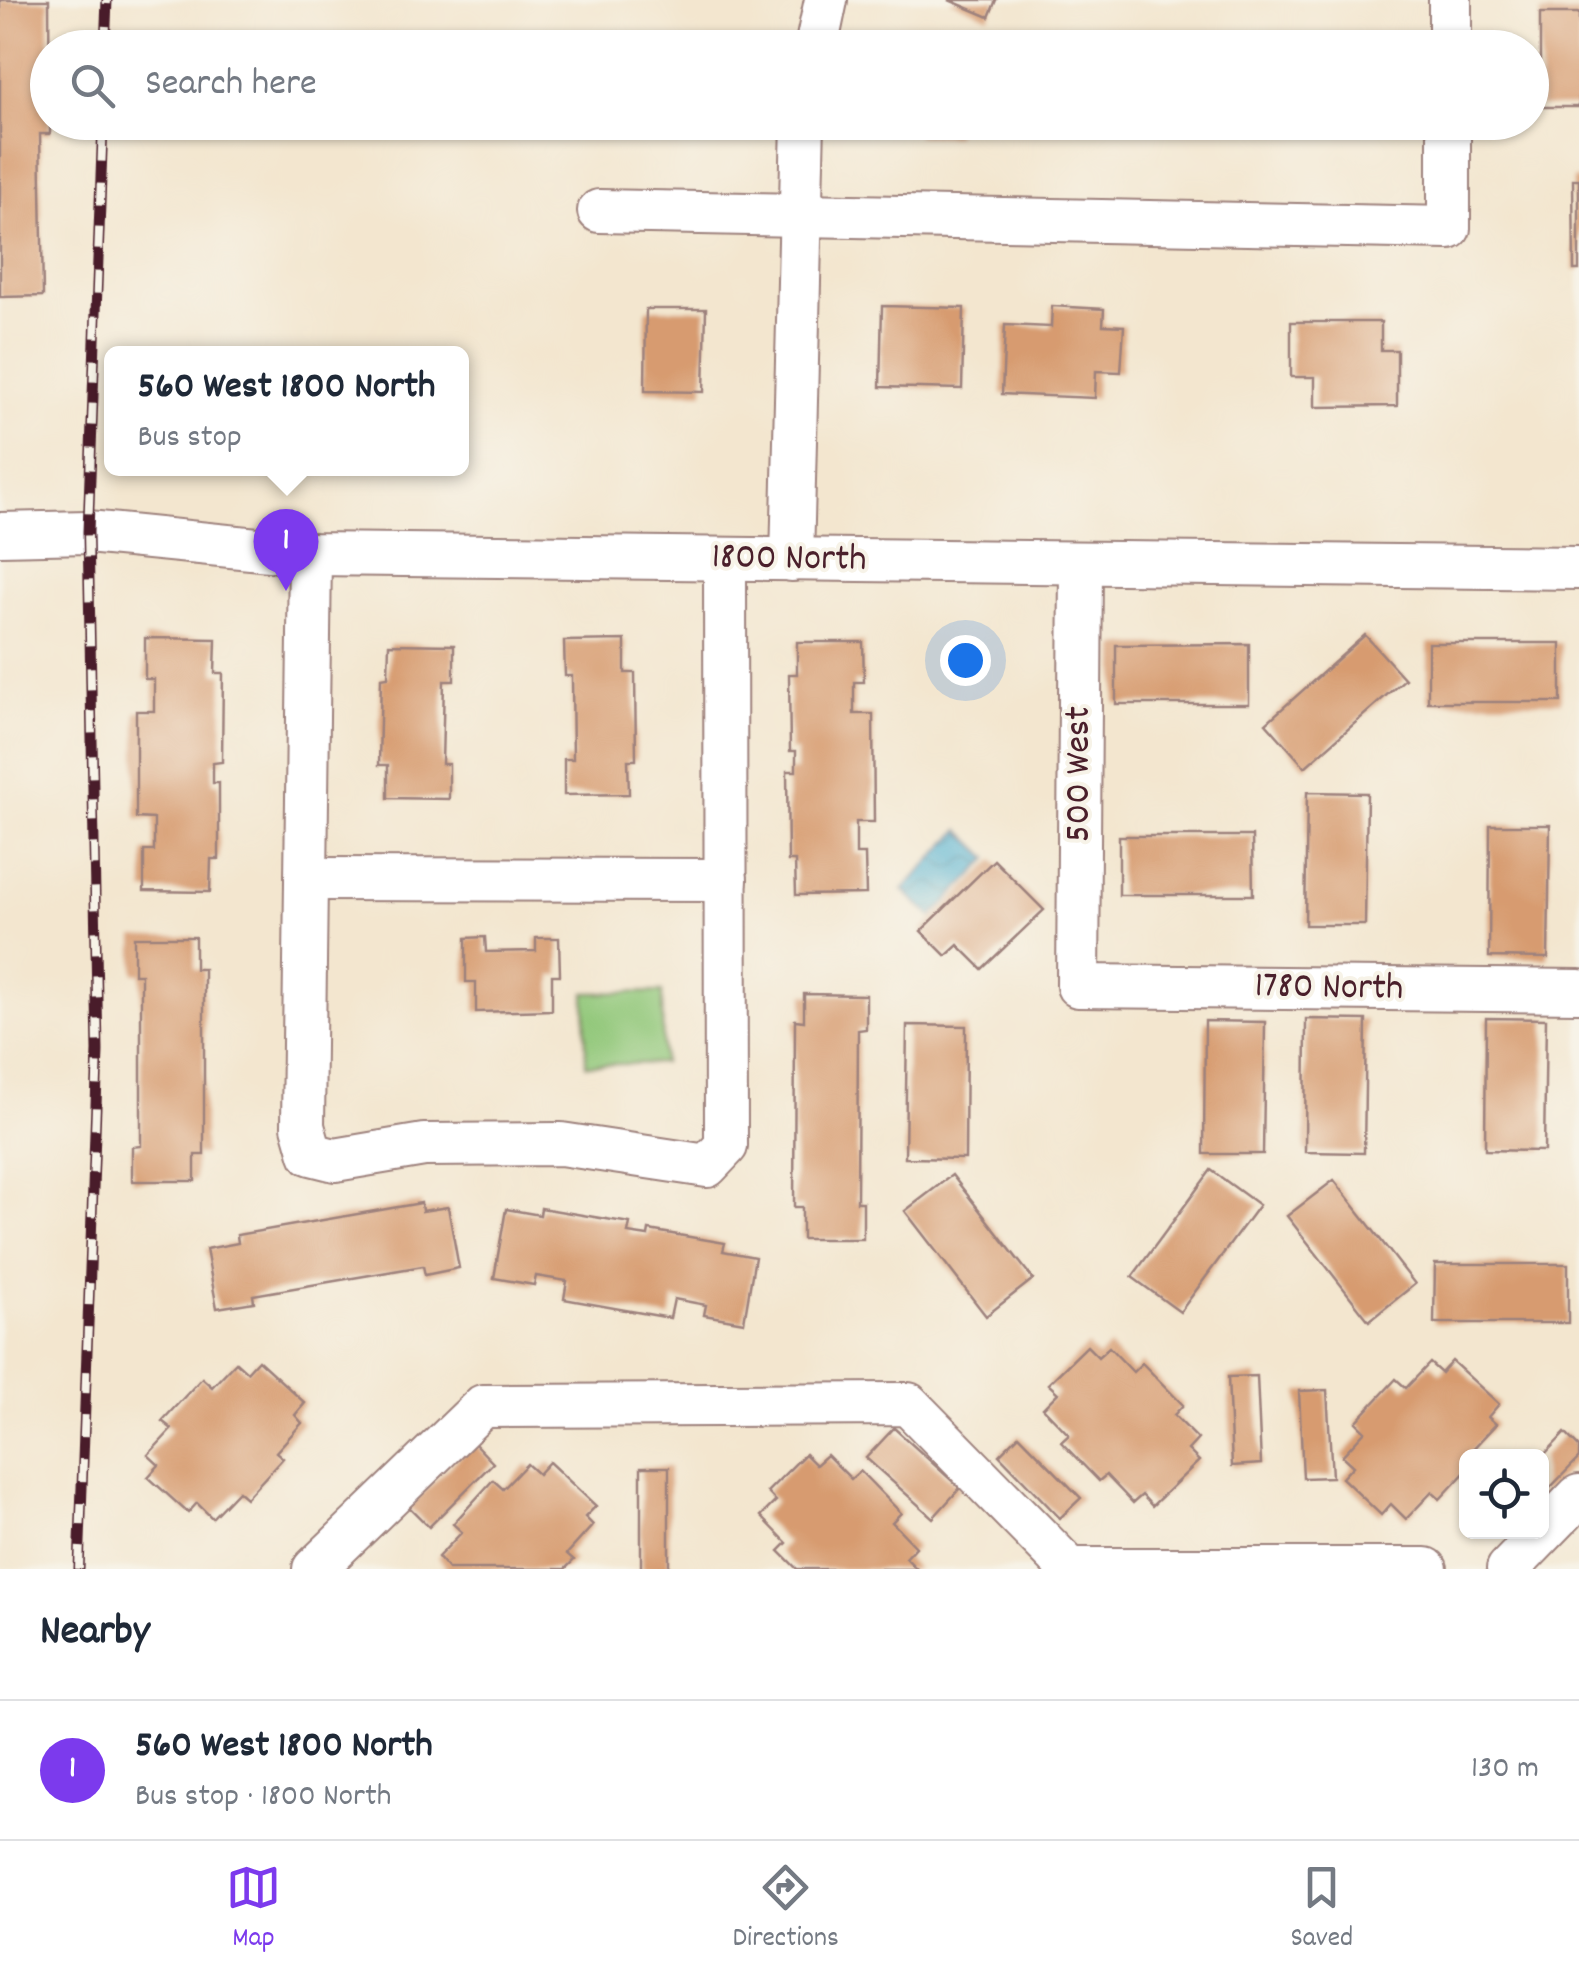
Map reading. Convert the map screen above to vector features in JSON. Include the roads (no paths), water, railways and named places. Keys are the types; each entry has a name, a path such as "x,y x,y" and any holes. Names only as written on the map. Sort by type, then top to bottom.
{"street":[{"path":"820,30 826,0"},
{"path":"1450,0 1450,30"},
{"path":"792,560 802,140"},
{"path":"599,212 1449,228 1450,140"},
{"name":"1800 North","path":"0,534 88,532 310,554 1579,568"},
{"path":"310,554 303,1126 311,1154 335,1160 424,1145 561,1144 707,1166 726,1146 725,559"},
{"name":"500 West","path":"1078,986 1081,563"},
{"path":"306,878 726,880"},
{"name":"1780 North","path":"1078,986 1579,991"},
{"path":"314,1569 483,1406 888,1404 908,1404 1070,1569 1426,1569"},
{"path":"1523,1564 1579,1496"}],"water":[{"path":"960,830 989,858 932,917 903,890"}],"railway":[{"path":"106,30 107,0"},
{"path":"79,1569 98,1051 88,532 102,140"}],"place":[{"name":"560 West 1800 North","path":"286,591"}]}
